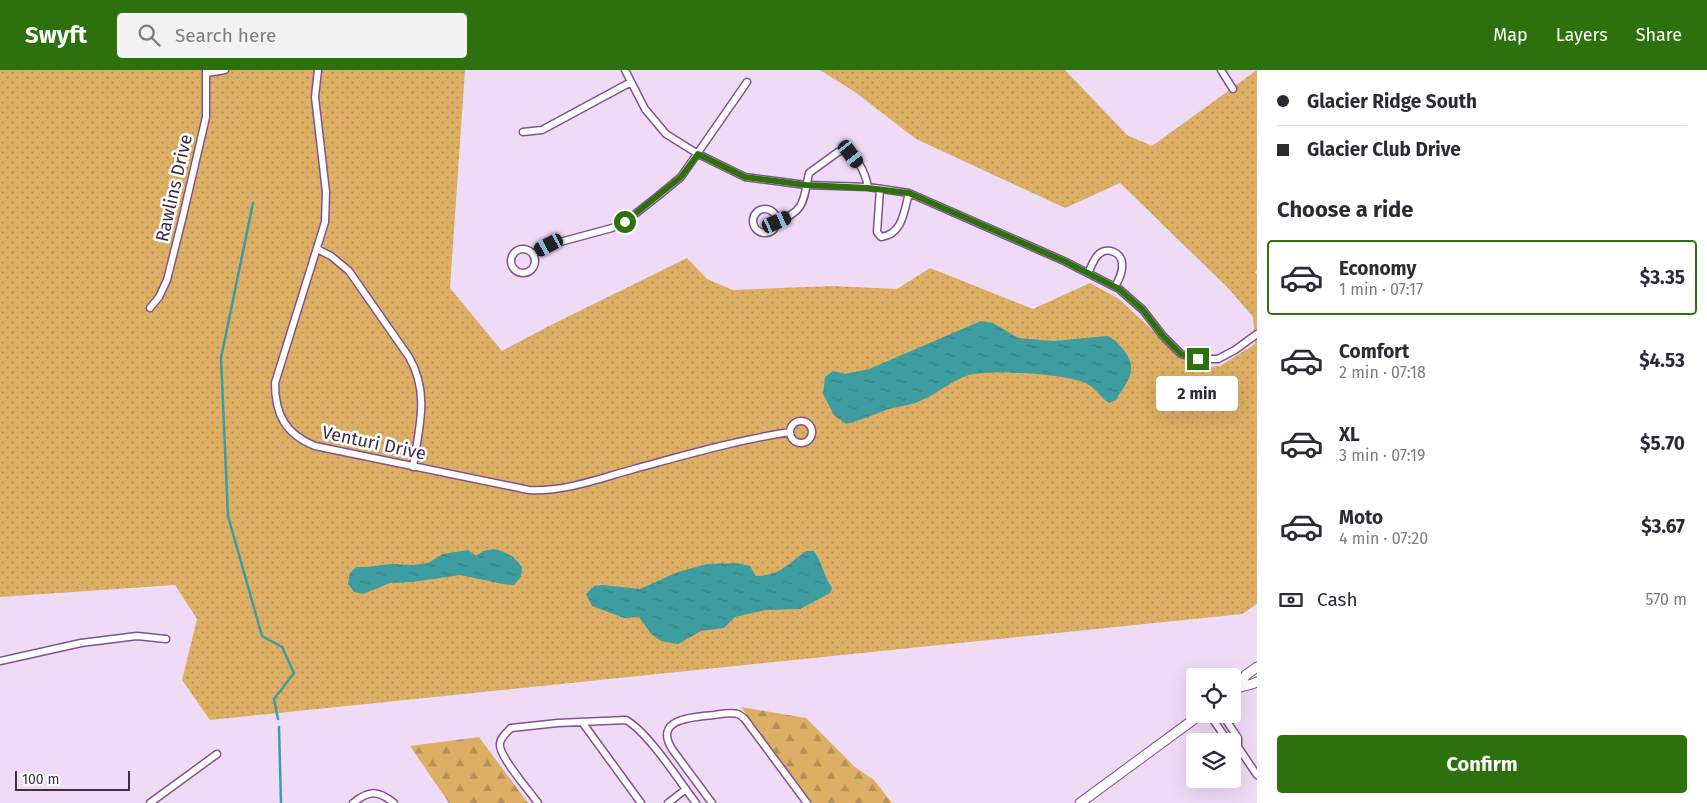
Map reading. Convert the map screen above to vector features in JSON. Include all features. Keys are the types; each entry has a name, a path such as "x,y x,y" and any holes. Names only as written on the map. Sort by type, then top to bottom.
{"street":[{"path":"206,71 226,70"},
{"name":"Venturi Drive","path":"316,70 316,118 326,208 325,222 275,383 276,404 290,431 305,442 315,446 529,490 549,490 573,486 736,441 790,432"},
{"path":"625,70 645,109 666,134 698,154 745,177 806,185 868,188 909,193 1088,273 1115,287 1143,310 1163,336 1181,354 1198,359 1218,358 1235,350 1257,334"},
{"path":"1221,70 1233,89"},
{"name":"Rawlins Drive","path":"150,308 159,297 167,280 183,216 206,117 206,71"},
{"path":"523,132 542,130 631,82"},
{"path":"533,254 549,245 612,228 625,222 681,177 747,82"},
{"path":"777,222 792,216 803,202 809,173 845,149 861,166 866,176 868,188"},
{"path":"880,189 877,232 881,237 888,236 901,223 909,193"},
{"path":"317,249 331,256 349,271 416,369 421,389 422,404 413,466"},
{"path":"1088,273 1098,255 1103,251 1110,250 1122,260 1122,271 1115,287"},
{"path":"0,661 81,643 120,638 137,636 166,640"},
{"path":"1241,681 1257,667"},
{"path":"1241,687 1257,682"},
{"path":"712,803 672,749 666,736 668,728 676,722 687,718 737,714 744,718 806,803"},
{"path":"538,803 506,761 499,747 500,741 510,728 626,720 636,726 696,803"},
{"path":"582,722 641,803"},
{"path":"1080,803 1189,723"},
{"path":"150,803 217,754"},
{"path":"1241,754 1257,775"},
{"path":"668,803 686,790"},
{"path":"354,803 362,796 373,792 386,796 394,803"}],"green space":[{"path":"0,70 465,70 450,288 502,351 687,258 707,279 733,290 832,286 897,289 930,268 1033,309 1090,283 1119,299 1182,358 1206,367 1220,366 1255,344 1253,317 1229,289 1120,183 1065,208 916,139 855,92 820,70 1065,70 1127,135 1152,146 1257,70 1257,270 1255,272 1257,274 1257,604 1242,614 210,720 182,680 197,619 175,585 0,597"},
{"path":"741,707 806,718 855,767 874,780 892,803 812,803"},
{"path":"479,737 528,803 449,803 410,746"}],"water":[{"path":"981,321 993,323 1018,338 1054,341 1107,336 1112,338 1122,348 1130,362 1131,368 1128,380 1116,400 1109,403 1089,385 1067,378 1049,375 979,373 957,380 918,402 886,410 851,423 846,424 834,415 823,394 825,377 833,371 845,374 869,369"},
{"path":"494,549 510,555 522,567 521,577 514,585 460,575 413,582 390,583 363,594 354,592 348,584 350,573 356,567 390,564 413,565 428,563 443,554 468,550 476,556 483,551"},
{"path":"806,551 814,551 817,555 832,588 830,593 800,609 765,610 735,617 724,628 701,631 678,644 661,641 651,634 639,617 624,618 592,606 586,594 594,586 603,585 640,589 678,572 707,564 737,563 750,566 756,576 771,574 777,572"}],"waterway":[{"path":"253,203 221,358 228,516 262,636 282,647 294,673 274,699 278,719"},
{"path":"279,727 281,803"}],"route":[{"path":"625,222 681,177 698,154 745,177 806,185 868,188 909,193 1064,261 1119,289 1143,310 1163,336 1181,354 1198,359"}]}
